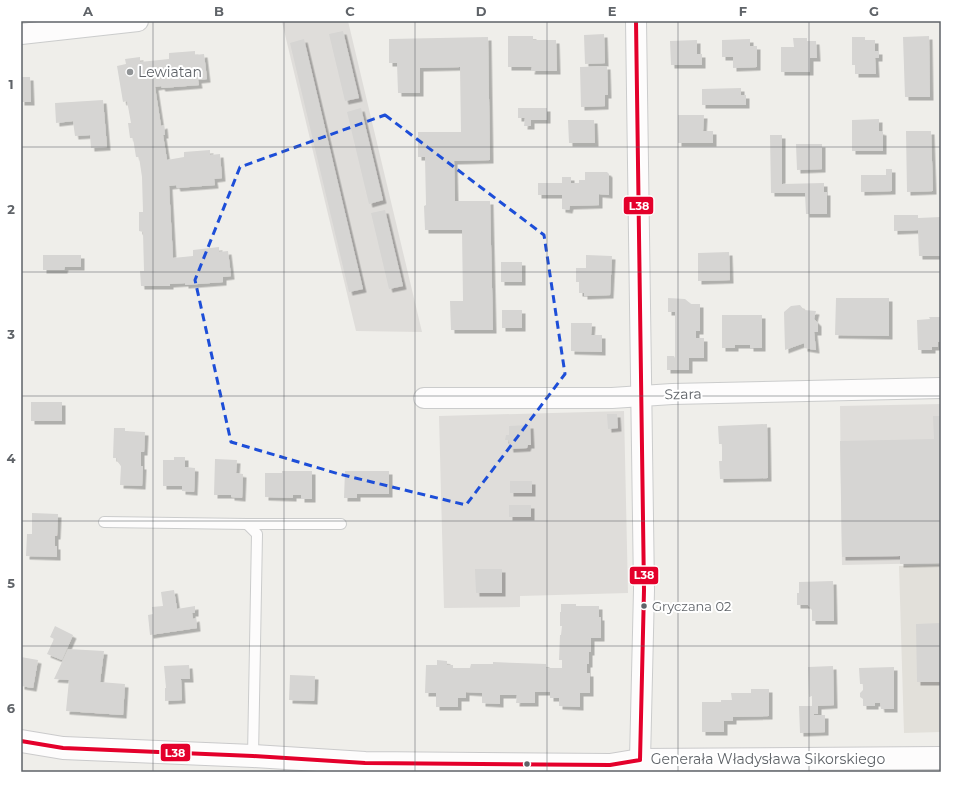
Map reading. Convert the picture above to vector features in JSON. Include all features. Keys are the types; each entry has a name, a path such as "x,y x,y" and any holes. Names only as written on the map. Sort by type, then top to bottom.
{"street":[{"path":"21,34 138,21"},
{"path":"636,21 644,590 640,760"},
{"name":"Szara","path":"424,398 612,398 642,395 941,388"},
{"name":"Generała Władysława Sikorskiego","path":"21,741 63,748 254,756 365,768 610,765 640,760 941,758"}],"lane":[{"path":"104,522 341,524"},
{"path":"247,524 257,534 254,756"}],"highlighted area":[{"path":"385,115 544,235 565,374 466,505 339,474 231,442 195,280 240,167"}],"shaded area":[{"path":"348,21 422,332 356,331 282,22"},
{"path":"941,404 941,563 842,565 840,406"},
{"path":"624,411 628,593 520,596 520,607 444,608 439,416"},
{"path":"941,565 941,732 904,733 899,566"}],"building":[{"path":"343,31 359,98 345,101 329,34"},
{"path":"604,34 605,63 585,64 584,35"},
{"path":"508,36 533,36 533,40 556,40 557,71 531,71 532,67 508,67"},
{"path":"929,36 930,97 905,97 903,37"},
{"path":"488,37 490,160 454,161 455,201 490,201 493,330 451,330 450,301 463,301 462,230 425,230 425,157 418,157 418,132 461,132 460,67 420,68 420,93 398,93 397,63 389,63 389,39"},
{"path":"852,37 865,37 865,40 875,40 875,51 879,51 879,58 875,58 876,74 855,74 855,65 852,65"},
{"path":"793,38 807,38 807,41 816,41 817,58 810,58 810,72 781,72 781,47 794,47"},
{"path":"304,39 363,289 349,292 290,43"},
{"path":"750,39 750,46 757,46 757,67 733,68 733,57 722,57 722,40"},
{"path":"697,40 697,54 702,54 702,65 671,65 670,41"},
{"path":"195,51 195,55 204,54 207,79 198,80 199,85 162,88 161,86 155,87 161,126 164,125 165,135 163,135 167,160 184,157 184,152 210,150 210,155 220,154 222,178 214,179 215,185 177,188 176,185 169,186 173,258 193,256 193,250 219,247 219,252 228,251 231,276 223,277 223,282 185,285 185,283 170,284 170,286 141,286 140,271 144,271 143,232 139,231 139,212 143,212 142,177 139,157 136,157 133,138 130,138 128,123 131,123 127,101 123,102 117,66 126,64 125,59 140,57 140,62 169,59 169,53"},
{"path":"607,66 608,95 605,95 605,106 581,107 580,67"},
{"path":"21,77 30,77 31,102 21,102"},
{"path":"741,88 741,95 746,95 746,105 702,105 702,89"},
{"path":"103,100 107,147 91,148 90,135 75,136 73,121 56,123 55,103"},
{"path":"361,108 383,200 369,204 347,112"},
{"path":"518,108 547,108 547,120 531,120 531,126 524,126 525,118 518,118"},
{"path":"678,115 704,115 703,131 713,131 713,143 678,143"},
{"path":"879,119 879,131 883,132 883,151 852,151 852,120"},
{"path":"568,120 594,120 595,143 569,143"},
{"path":"906,131 931,131 933,191 907,192"},
{"path":"770,135 782,135 782,184 824,183 824,192 827,192 827,214 806,214 805,193 771,193"},
{"path":"796,144 822,144 822,169 797,170"},
{"path":"886,169 892,169 892,191 861,192 861,175 886,175"},
{"path":"585,172 607,172 609,174 609,195 599,194 599,205 570,206 569,210 562,209 562,195 538,195 538,183 562,183 562,177 571,177 571,183 579,183 579,180 585,180"},
{"path":"385,210 403,286 389,289 371,213"},
{"path":"894,215 918,215 918,218 941,217 941,256 919,256 918,230 894,231"},
{"path":"729,252 730,280 698,281 698,253"},
{"path":"43,255 81,255 81,267 65,267 64,270 43,270"},
{"path":"586,255 612,256 610,295 584,296 584,293 579,293 579,282 576,282 576,268 586,268"},
{"path":"501,262 522,262 522,282 501,282"},
{"path":"668,298 685,299 691,304 700,304 700,331 696,331 696,338 704,338 704,358 689,358 689,370 667,370 667,356 674,356 675,358 675,312 668,312"},
{"path":"836,298 889,298 889,336 835,335"},
{"path":"800,305 804,310 816,311 814,319 818,323 818,332 814,332 816,350 804,348 804,343 785,350 784,312 791,306"},
{"path":"502,310 522,310 522,328 502,328"},
{"path":"722,315 762,315 762,348 750,348 750,345 735,345 735,348 722,348"},
{"path":"929,317 941,317 941,342 938,342 938,347 932,347 932,350 918,350 917,320 930,319"},
{"path":"571,323 592,323 591,335 602,335 602,352 571,351"},
{"path":"31,402 62,402 62,421 31,421"},
{"path":"607,414 617,414 618,428 608,429"},
{"path":"933,416 941,416 941,563 900,564 900,556 842,557 840,441 934,439"},
{"path":"767,424 768,478 720,479 719,461 722,461 722,444 719,444 718,426"},
{"path":"530,425 531,445 528,445 527,448 510,449 509,440 505,440 506,435 509,435 509,426"},
{"path":"114,428 125,428 125,431 145,432 144,452 141,452 141,466 143,466 142,486 120,485 121,466 117,461 117,458 113,458"},
{"path":"174,457 185,457 185,467 195,468 194,492 182,491 182,486 163,486 163,460 174,460"},
{"path":"215,459 237,460 236,473 243,474 242,498 231,497 231,495 214,495"},
{"path":"282,471 312,471 312,499 301,499 301,495 293,495 293,498 265,497 265,473 282,473"},
{"path":"345,471 389,471 389,494 357,494 357,498 344,498"},
{"path":"510,481 532,481 532,493 510,493"},
{"path":"509,505 531,505 531,517 509,517"},
{"path":"32,513 58,514 57,536 55,536 57,557 26,556 27,534 32,534"},
{"path":"475,569 502,569 502,593 476,593"},
{"path":"833,581 834,621 812,621 812,610 808,605 797,605 799,582"},
{"path":"174,590 177,609 195,606 195,613 192,613 193,619 196,618 197,628 150,635 148,615 153,614 152,607 163,606 161,592"},
{"path":"561,604 576,604 576,606 599,606 599,617 601,617 601,638 591,638 591,652 589,652 589,664 587,664 587,673 590,673 590,693 580,693 580,707 559,706 559,698 550,698 550,692 535,692 535,703 516,703 517,695 500,695 500,704 482,703 482,693 466,692 466,698 458,698 458,707 436,707 436,693 425,693 426,665 437,665 437,660 447,661 447,665 453,665 453,668 470,668 471,664 493,664 493,662 546,664 546,668 562,668 562,660 559,660 560,635 562,626 560,626"},
{"path":"941,623 941,682 917,682 916,624"},
{"path":"55,626 73,635 62,660 47,654 54,639 50,637"},
{"path":"68,649 104,651 100,682 125,684 123,715 66,711 69,680 54,679"},
{"path":"21,657 38,660 33,688 21,686"},
{"path":"189,665 190,679 181,679 182,700 165,701 166,688 164,666"},
{"path":"833,666 834,705 818,706 818,714 814,714 825,715 825,732 800,733 799,706 812,706 812,696 809,697 808,667"},
{"path":"894,667 894,709 881,709 880,703 875,703 875,706 863,706 863,699 860,697 860,693 863,690 863,684 860,684 859,668"},
{"path":"290,675 315,676 314,701 289,700"},
{"path":"751,689 769,689 769,716 733,717 733,721 724,721 724,732 702,732 702,702 721,702 721,700 732,700 731,693 751,693"}],"transit line":[{"name":"L38","path":"636,21 644,590 640,760"},
{"name":"L38","path":"21,741 63,748 253,756 365,763 610,765 640,760"}],"place":[{"name":"Lewiatan","path":"130,72"},
{"name":"Gryczana 02","path":"644,606"}]}
